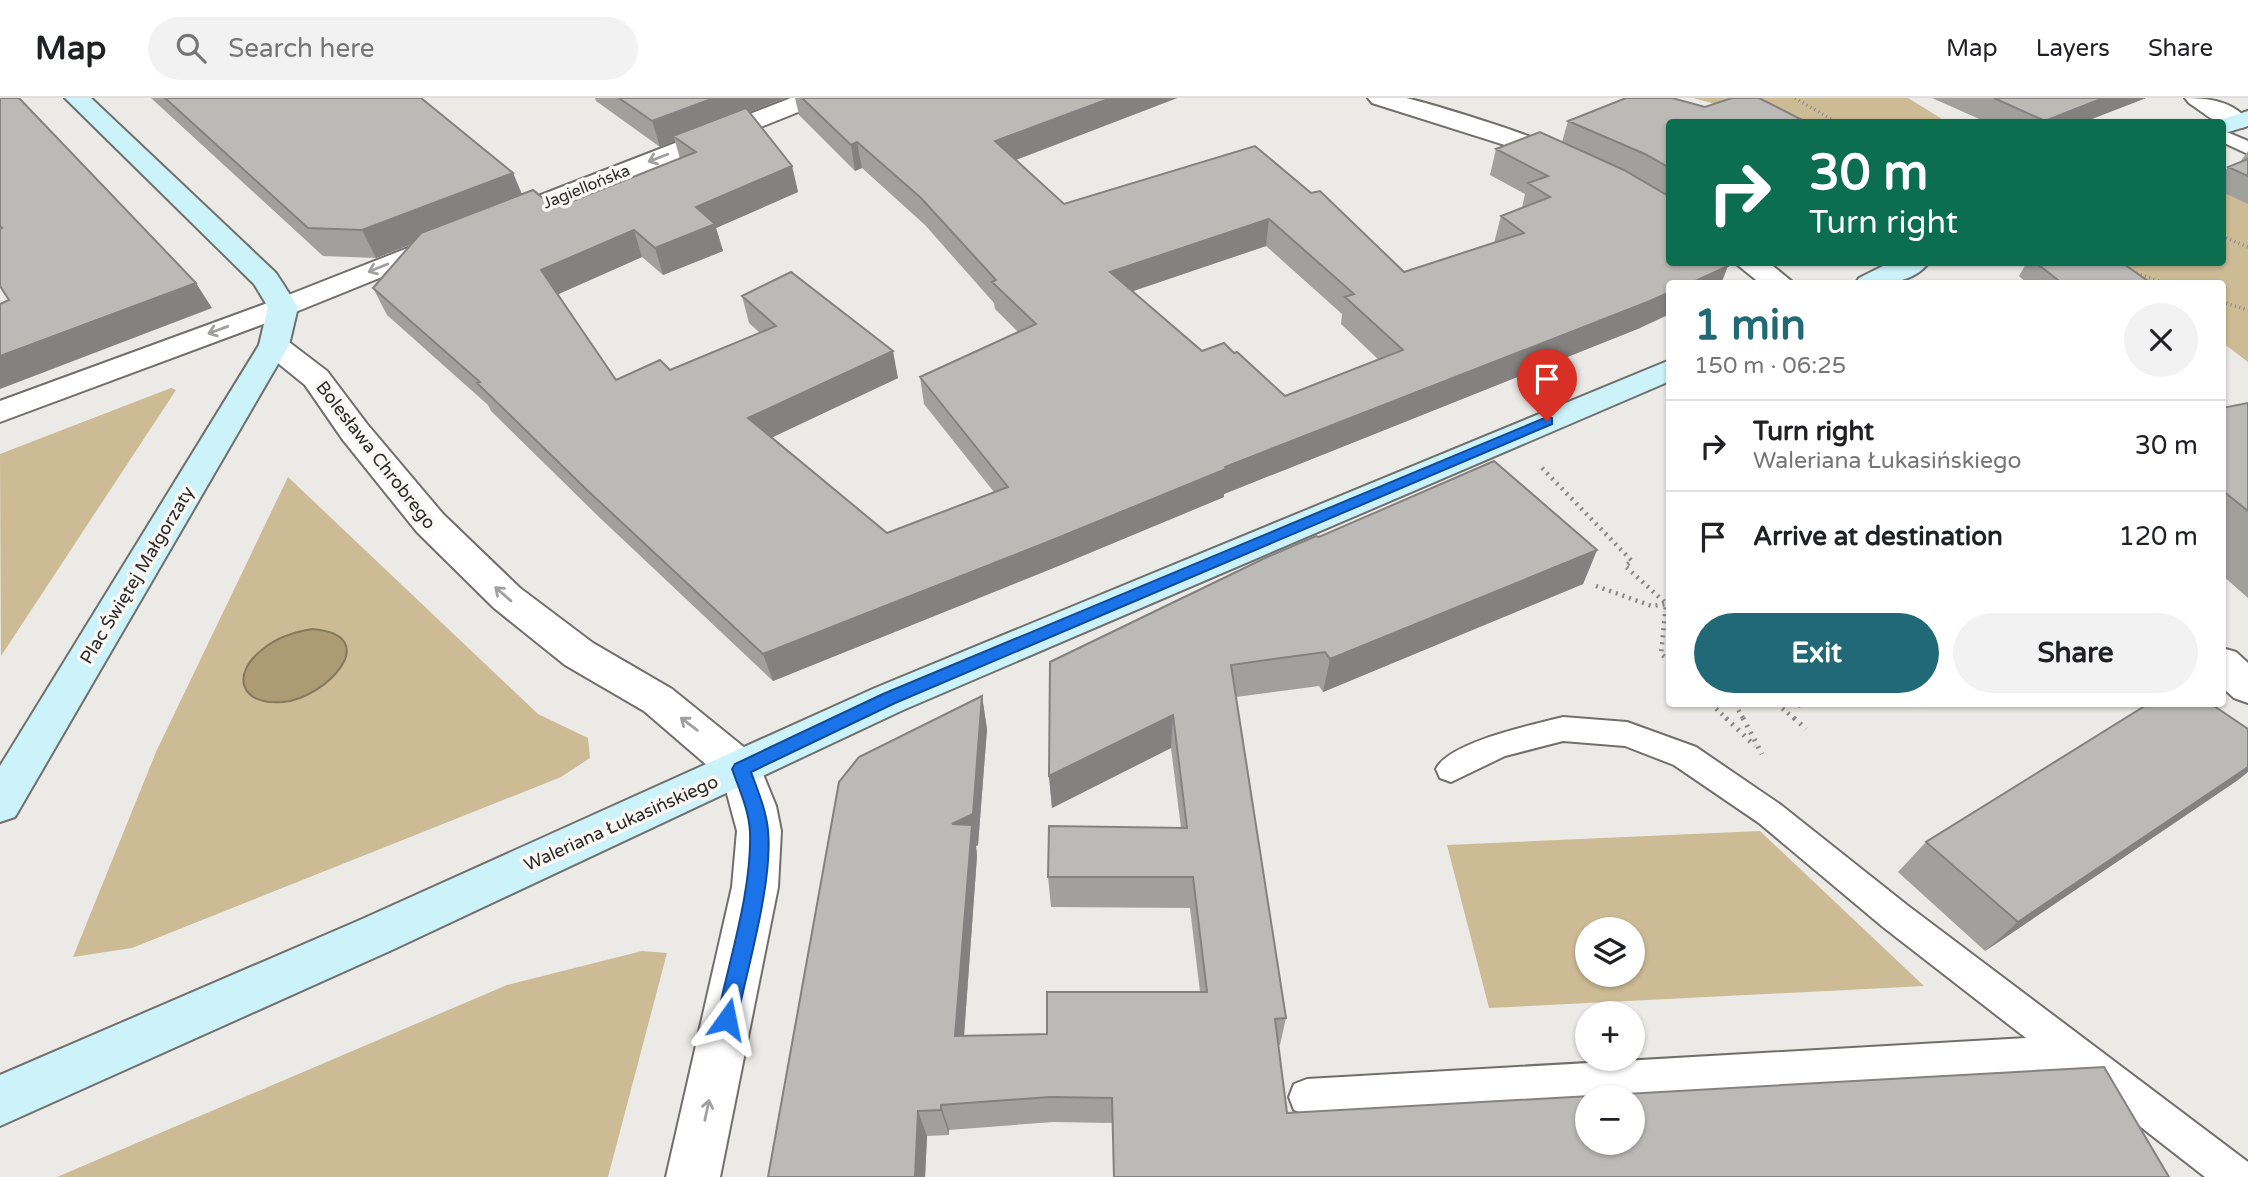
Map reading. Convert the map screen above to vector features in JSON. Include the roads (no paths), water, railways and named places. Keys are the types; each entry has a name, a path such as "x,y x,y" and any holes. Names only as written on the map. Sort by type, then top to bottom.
{"street":[{"path":"76,98 266,279 283,307 274,345"},
{"name":"Jagiellońska","path":"0,412 283,307 813,98"},
{"path":"1380,98 1536,147 1593,173"},
{"path":"2197,98 2224,119"},
{"path":"1754,266 1776,280"},
{"path":"1877,280 1907,266"},
{"name":"Bolesława Chrobrego","path":"274,345 316,378 355,432 453,549 507,598 569,646 658,700 701,733 741,769"},
{"name":"Plac Świętej Małgorzaty","path":"0,804 274,345"},
{"name":"Waleriana Łukasińskiego","path":"0,1101 741,769 889,699 1666,371"},
{"path":"2226,667 2248,687"},
{"path":"693,1177 755,887 759,831 754,806 741,769"}],"lane":[{"path":"2232,125 2248,148"},
{"path":"1451,769 1498,746 1563,729 1627,734 1685,756 1770,814 1895,916 2236,1177"},
{"path":"1307,1097 2075,1053"}]}
